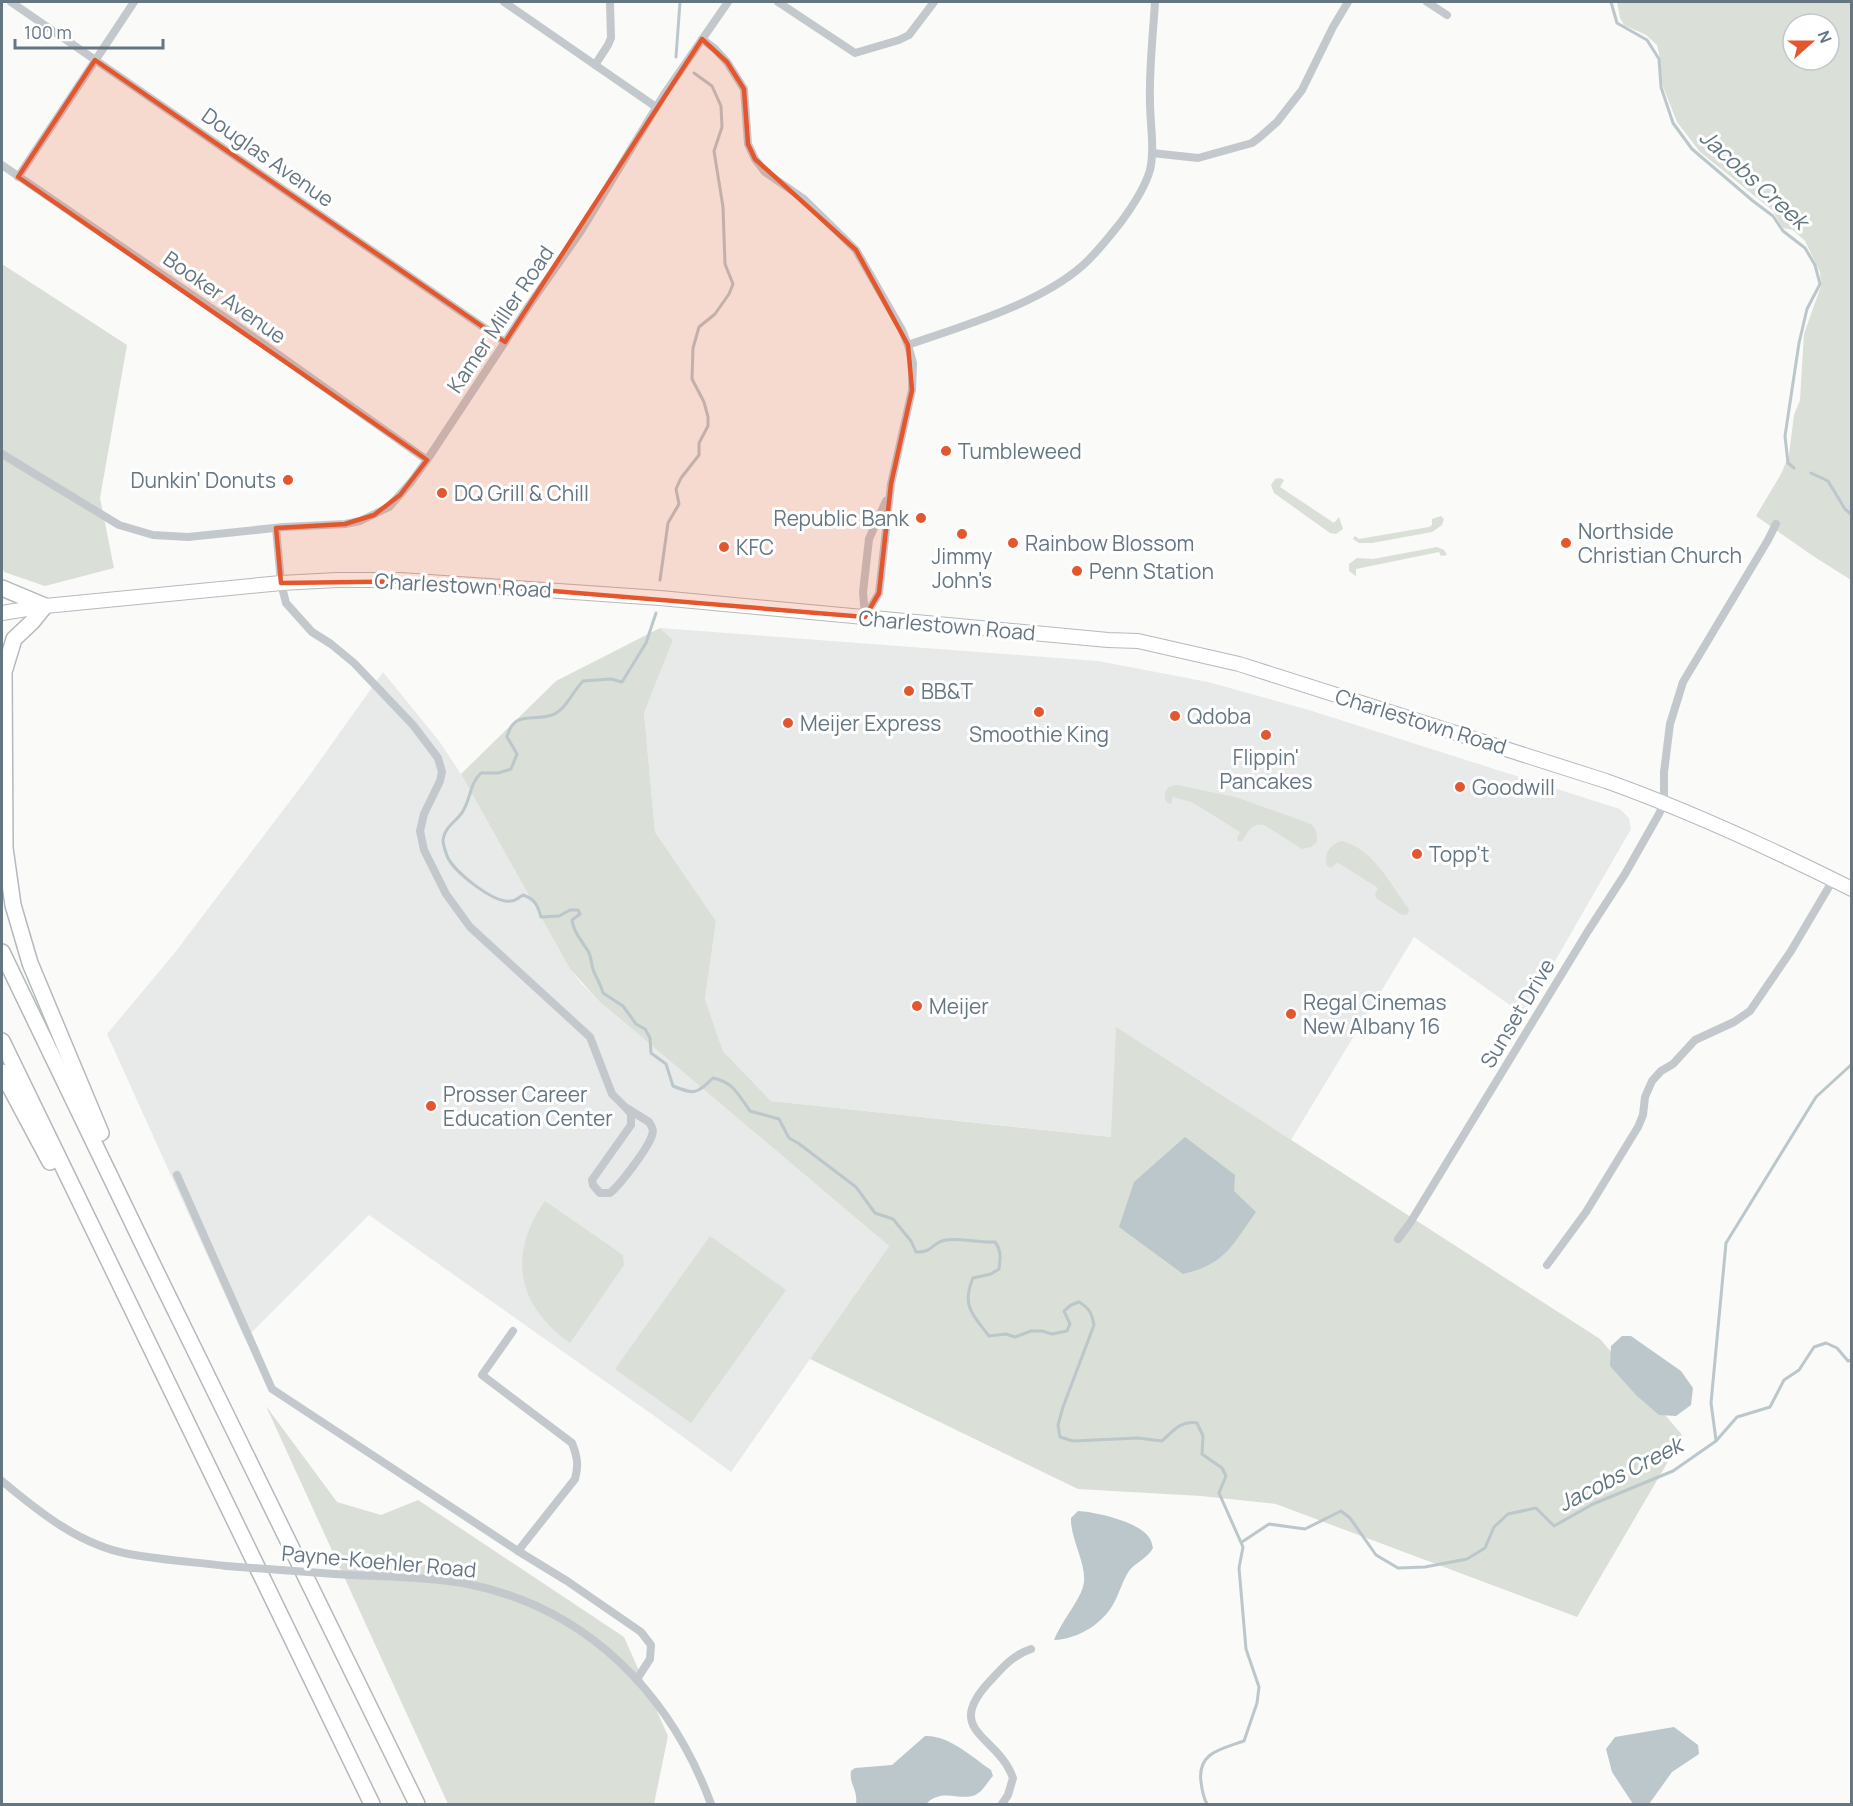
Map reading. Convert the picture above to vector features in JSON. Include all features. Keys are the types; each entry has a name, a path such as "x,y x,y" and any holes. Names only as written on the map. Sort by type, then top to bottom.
{"highway":[{"path":"2,588 45,606 14,639 4,672"},
{"path":"2,651 5,848 13,905 20,934 53,1023 190,1341"},
{"path":"2,952 417,1804"},
{"path":"2,1041 372,1804"},
{"path":"2,1072 25,1118 112,1269"}],"main road":[{"name":"Charlestown Road","path":"2,613 45,606 281,583 337,580 434,581 660,598 1138,641 1239,664 1556,764 1664,803 1851,889"}],"street":[{"name":"Douglas Avenue","path":"11,2 505,342"},
{"path":"18,177 134,2"},
{"path":"504,2 656,107"},
{"path":"595,65 609,45 611,38 610,2"},
{"name":"Kamer Miller Road","path":"2,454 119,525 162,536 188,537 345,524 374,515 389,507 427,460 581,231 656,107 728,2"},
{"path":"778,2 855,53 909,35 934,2"},
{"path":"908,345 1020,303 1060,282 1081,267 1111,236 1147,178 1152,153 1150,100 1155,2"},
{"path":"1152,153 1198,158 1243,146 1260,137 1277,122 1302,90 1348,2"},
{"path":"1426,2 1447,15"},
{"path":"702,39 726,62 744,89 748,144 755,159 765,172 804,199 856,250 902,330 908,345 912,363 912,390 891,489 879,593 865,617"},
{"name":"Booker Avenue","path":"2,165 427,460"},
{"path":"865,617 863,592 869,539 891,489"},
{"path":"1664,803 1670,724 1683,682 1776,524"},
{"path":"276,528 281,583 286,603 302,623 354,663 434,750 440,765 440,781 424,814 420,831 424,850 446,894 470,927 590,1037 612,1094 631,1114 631,1125 592,1180 600,1193 610,1193 614,1190 652,1137 653,1131 649,1122 625,1107"},
{"name":"Sunset Drive","path":"1398,1239 1625,874 1664,803"},
{"path":"1547,1265 1586,1212 1638,1127 1643,1115 1645,1097 1652,1081 1661,1071 1673,1064 1695,1040 1734,1022 1750,1011 1791,951 1833,880"},
{"path":"177,1175 272,1389 567,1581 641,1632 651,1645 650,1659 637,1679"},
{"path":"513,1331 482,1375 572,1443 578,1468 574,1479 518,1551"},
{"name":"Payne-Koehler Road","path":"2,1481 52,1520 98,1544 128,1554 226,1566 446,1581 511,1596 570,1624 605,1649 637,1679 665,1712 696,1768 711,1804"},
{"path":"1002,1804 1008,1795 1013,1778 1003,1759 979,1737 970,1717 971,1707 976,1695 1008,1661 1018,1653 1030,1649"}],"highlighted area":[{"path":"702,39 727,62 744,89 748,144 755,159 856,250 908,345 912,390 891,484 879,593 865,617 434,581 281,583 276,528 345,524 374,515 400,495 427,460 18,177 95,60 505,342"}],"shaded area":[{"path":"1617,2 1851,2 1851,580 1756,516 1781,474 1789,455 1794,415 1800,400 1804,334 1821,286 1820,272 1805,241 1793,230 1783,228 1772,210 1700,152 1677,122 1660,79 1660,58 1657,45 1646,35 1624,25"},
{"path":"2,264 127,345 100,498 114,568 45,586 4,572 2,565"},
{"path":"1275,479 1284,480 1280,487 1334,523 1339,517 1343,529 1336,534 1330,533 1274,493 1271,485"},
{"path":"1441,516 1444,519 1442,525 1432,532 1372,543 1359,543 1353,539 1355,536 1359,539 1429,527 1432,525 1432,519"},
{"path":"1437,547 1444,550 1447,555 1441,556 1439,552 1356,569 1356,576 1349,571 1349,564 1357,558 1373,559"},
{"path":"660,628 1098,661 1208,682 1309,710 1620,809 1629,818 1631,829 1524,1015 1414,937 1291,1140 1116,1028 1112,1137 771,1101 723,1051 705,999 716,921 655,832 644,713 673,640"},
{"path":"660,628 673,640 644,713 655,832 716,921 705,999 723,1051 771,1101 1111,1137 1116,1027 1600,1339 1683,1436 1577,1617 1276,1504 1201,1496 1078,1489 810,1359 889,1246 599,1001 570,969 461,774 556,681"},
{"name":"Prosser Career Education Center","path":"383,672 439,741 461,774 570,969 582,984 599,1001 889,1246 731,1472 369,1215 245,1339 107,1034 173,955 309,776"},
{"path":"1177,785 1235,797 1303,821 1312,825 1316,830 1317,842 1311,847 1302,849 1260,824 1251,828 1242,841 1238,841 1240,832 1192,802 1173,797 1171,804 1167,802 1165,792 1169,787"},
{"path":"1342,841 1364,852 1373,860 1409,909 1408,914 1402,915 1376,898 1378,888 1337,862 1332,868 1327,866 1326,858 1329,850 1334,844"},
{"path":"1185,1137 1235,1175 1234,1191 1256,1212 1227,1252 1219,1259 1183,1274 1119,1227 1134,1182"},
{"path":"545,1201 623,1255 624,1265 570,1343 538,1313 523,1278 522,1259 525,1240"},
{"path":"710,1236 786,1290 691,1423 615,1369"},
{"path":"1622,1336 1631,1336 1681,1371 1693,1388 1691,1405 1676,1416 1659,1415 1636,1395 1610,1366 1611,1346"},
{"path":"266,1406 337,1502 381,1515 418,1500 624,1637 668,1736 654,1804 448,1804"},
{"path":"1078,1511 1096,1513 1128,1523 1145,1533 1153,1548 1129,1571 1115,1601 1097,1623 1073,1637 1054,1640 1083,1587 1084,1571 1071,1526 1071,1518"},
{"path":"1674,1727 1698,1745 1699,1754 1672,1772 1649,1804 1633,1804 1612,1772 1606,1749 1615,1737"},
{"path":"925,1736 943,1739 960,1748 991,1770 993,1776 981,1791 968,1797 940,1796 926,1804 856,1804 851,1771 855,1768 892,1765"}],"waterway":[{"path":"676,57 680,2"},
{"name":"Jacobs Creek","path":"1611,2 1617,23 1647,40 1659,59 1661,87 1673,123 1692,149 1773,216 1783,231 1805,248 1815,265 1820,284 1807,309 1799,343 1785,436 1788,463 1794,468"},
{"path":"660,580 668,523 679,504 676,489 681,478 699,455 699,443 708,426 704,402 692,379 693,348 699,327 715,314 733,284 725,264 723,207 714,151 722,127 721,106 712,86 694,73"},
{"name":"Jacobs Creek","path":"1811,473 1828,481 1845,509 1852,515"},
{"path":"656,613 646,643 622,682 611,679 583,681 557,713 514,723 507,737 517,754 511,769 498,773 481,773 477,777 467,804 444,836 448,858 467,879 495,898 511,901 523,895 530,899 537,906 541,917 559,916 570,910 578,910 580,914 572,920 573,924 589,953 593,970 603,993 623,1006 636,1024 645,1029 650,1038 651,1053 666,1064 673,1086 691,1092 699,1090 713,1078 731,1086 750,1111 779,1119 789,1138 856,1187 875,1213 893,1219 911,1241 916,1252 926,1251 946,1240 995,1242 1000,1252 999,1269 991,1274 973,1278 968,1296 970,1310 989,1336 1006,1334 1015,1337 1031,1331 1052,1334 1067,1331 1070,1324 1064,1311 1079,1302 1085,1306 1090,1311 1094,1325 1063,1407 1058,1425 1060,1437 1073,1441 1138,1438 1162,1441 1182,1425 1197,1423 1203,1436 1202,1454 1222,1468 1226,1476 1219,1493 1243,1547 1239,1568 1246,1649 1259,1687 1257,1703 1244,1741 1213,1753 1203,1764 1201,1782 1207,1804"},
{"path":"1716,1440 1711,1403 1726,1243 1816,1097 1852,1064"},
{"name":"Jacobs Creek","path":"1242,1542 1269,1524 1305,1529 1341,1511 1350,1518 1376,1555 1398,1568 1425,1567 1467,1559 1485,1548 1494,1527 1508,1514 1536,1508 1554,1526 1593,1504 1673,1471 1716,1441 1737,1417 1770,1407 1784,1380 1799,1370 1814,1347 1826,1343 1837,1348 1848,1361 1852,1360"}],"place":[{"name":"Tumbleweed","path":"946,451"},
{"name":"Dunkin' Donuts","path":"288,480"},
{"name":"DQ Grill & Chill","path":"442,493"},
{"name":"Republic Bank","path":"921,518"},
{"name":"Jimmy John's","path":"962,534"},
{"name":"Rainbow Blossom","path":"1013,543"},
{"name":"Northside Christian Church","path":"1566,543"},
{"name":"KFC","path":"724,547"},
{"name":"Penn Station","path":"1077,571"},
{"name":"BB&T","path":"909,691"},
{"name":"Smoothie King","path":"1039,712"},
{"name":"Qdoba","path":"1175,716"},
{"name":"Meijer Express","path":"788,723"},
{"name":"Flippin' Pancakes","path":"1266,735"},
{"name":"Goodwill","path":"1460,787"},
{"name":"Topp't","path":"1417,854"},
{"name":"Meijer","path":"917,1006"},
{"name":"Regal Cinemas New Albany 16","path":"1291,1014"},
{"name":"Prosser Career Education Center","path":"431,1106"}]}
